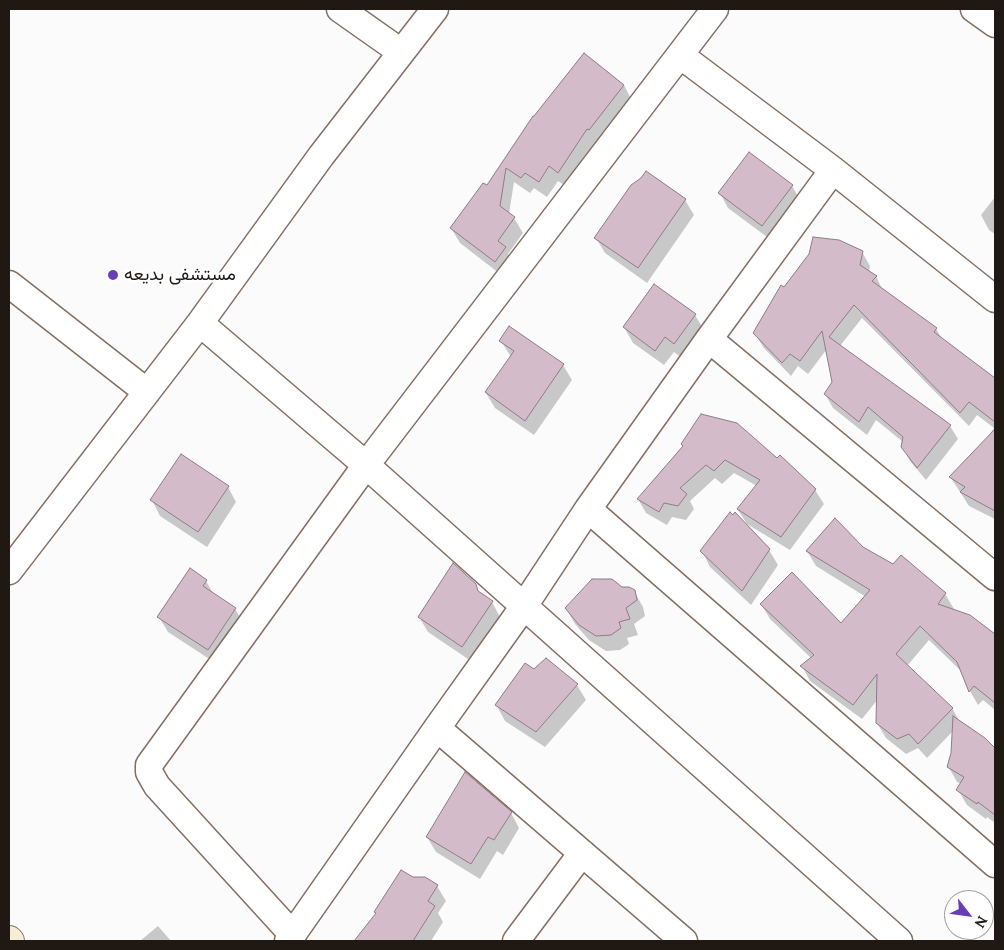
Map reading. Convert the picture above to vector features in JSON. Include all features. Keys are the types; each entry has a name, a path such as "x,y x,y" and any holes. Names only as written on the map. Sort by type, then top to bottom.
{"street":[{"path":"340,9 401,52"},
{"path":"9,571 200,323 321,156 435,9"},
{"path":"715,9 366,465 149,766 149,772 157,786 290,938 436,728 524,606 588,509 709,339 833,170"},
{"path":"974,9 995,24"},
{"path":"680,56 833,170 995,299"},
{"path":"9,284 147,392"},
{"path":"200,323 366,465 899,941"},
{"path":"709,339 995,576"},
{"path":"588,509 995,864"},
{"path":"436,728 684,941"},
{"path":"516,941 582,853"}],"building":[{"path":"584,53 624,85 589,130 587,129 558,173 549,166 539,182 525,173 521,178 506,168 500,206 515,217 498,241 506,247 495,262 450,228 483,183 487,185 533,116"},
{"path":"749,152 793,185 762,226 718,193"},
{"path":"646,171 686,199 638,268 594,238 631,185 641,178"},
{"path":"813,237 839,240 863,251 860,265 877,276 872,281 937,328 934,332 995,378 995,422 969,402 960,413 854,305 829,337 951,425 917,468 901,447 903,437 868,407 859,422 824,394 832,382 822,331 800,361 790,354 782,363 753,333 781,285 784,287 809,254"},
{"path":"654,284 696,314 674,344 665,337 655,351 623,327"},
{"path":"509,326 564,364 525,421 485,392 514,351 499,341"},
{"path":"701,414 737,423 777,458 780,455 816,489 781,537 737,509 760,480 725,460 714,471 706,465 680,488 687,494 678,506 664,503 659,512 637,499 683,446 681,444"},
{"path":"995,429 995,511 960,492 965,487 949,477"},
{"path":"181,454 229,486 198,532 150,500"},
{"path":"730,512 733,515 735,512 770,549 742,591 700,551"},
{"path":"835,518 863,547 893,564 901,555 946,593 938,604 970,615 995,634 995,703 974,686 969,692 957,662 920,626 896,654 953,708 918,744 909,734 897,739 876,723 877,674 853,705 800,666 814,655 760,604 792,572 841,623 870,590 806,551"},
{"path":"453,563 476,584 478,591 493,601 462,647 418,617"},
{"path":"190,568 207,580 203,586 236,608 208,650 157,617"},
{"path":"592,579 612,579 622,587 629,587 635,590 637,600 626,608 630,619 619,622 621,628 611,635 596,636 579,625 565,608"},
{"path":"546,658 578,684 536,732 495,705 525,663 534,669"},
{"path":"953,716 985,738 995,748 995,815 978,802 977,804 956,790 964,777 947,767 951,753"},
{"path":"465,772 512,812 494,840 488,837 471,864 426,837"},
{"path":"401,870 413,877 425,877 438,885 428,901 435,906 413,941 354,941 376,913 374,912"}],"place":[{"name":"مستشفى بديعه","path":"113,275"}]}
